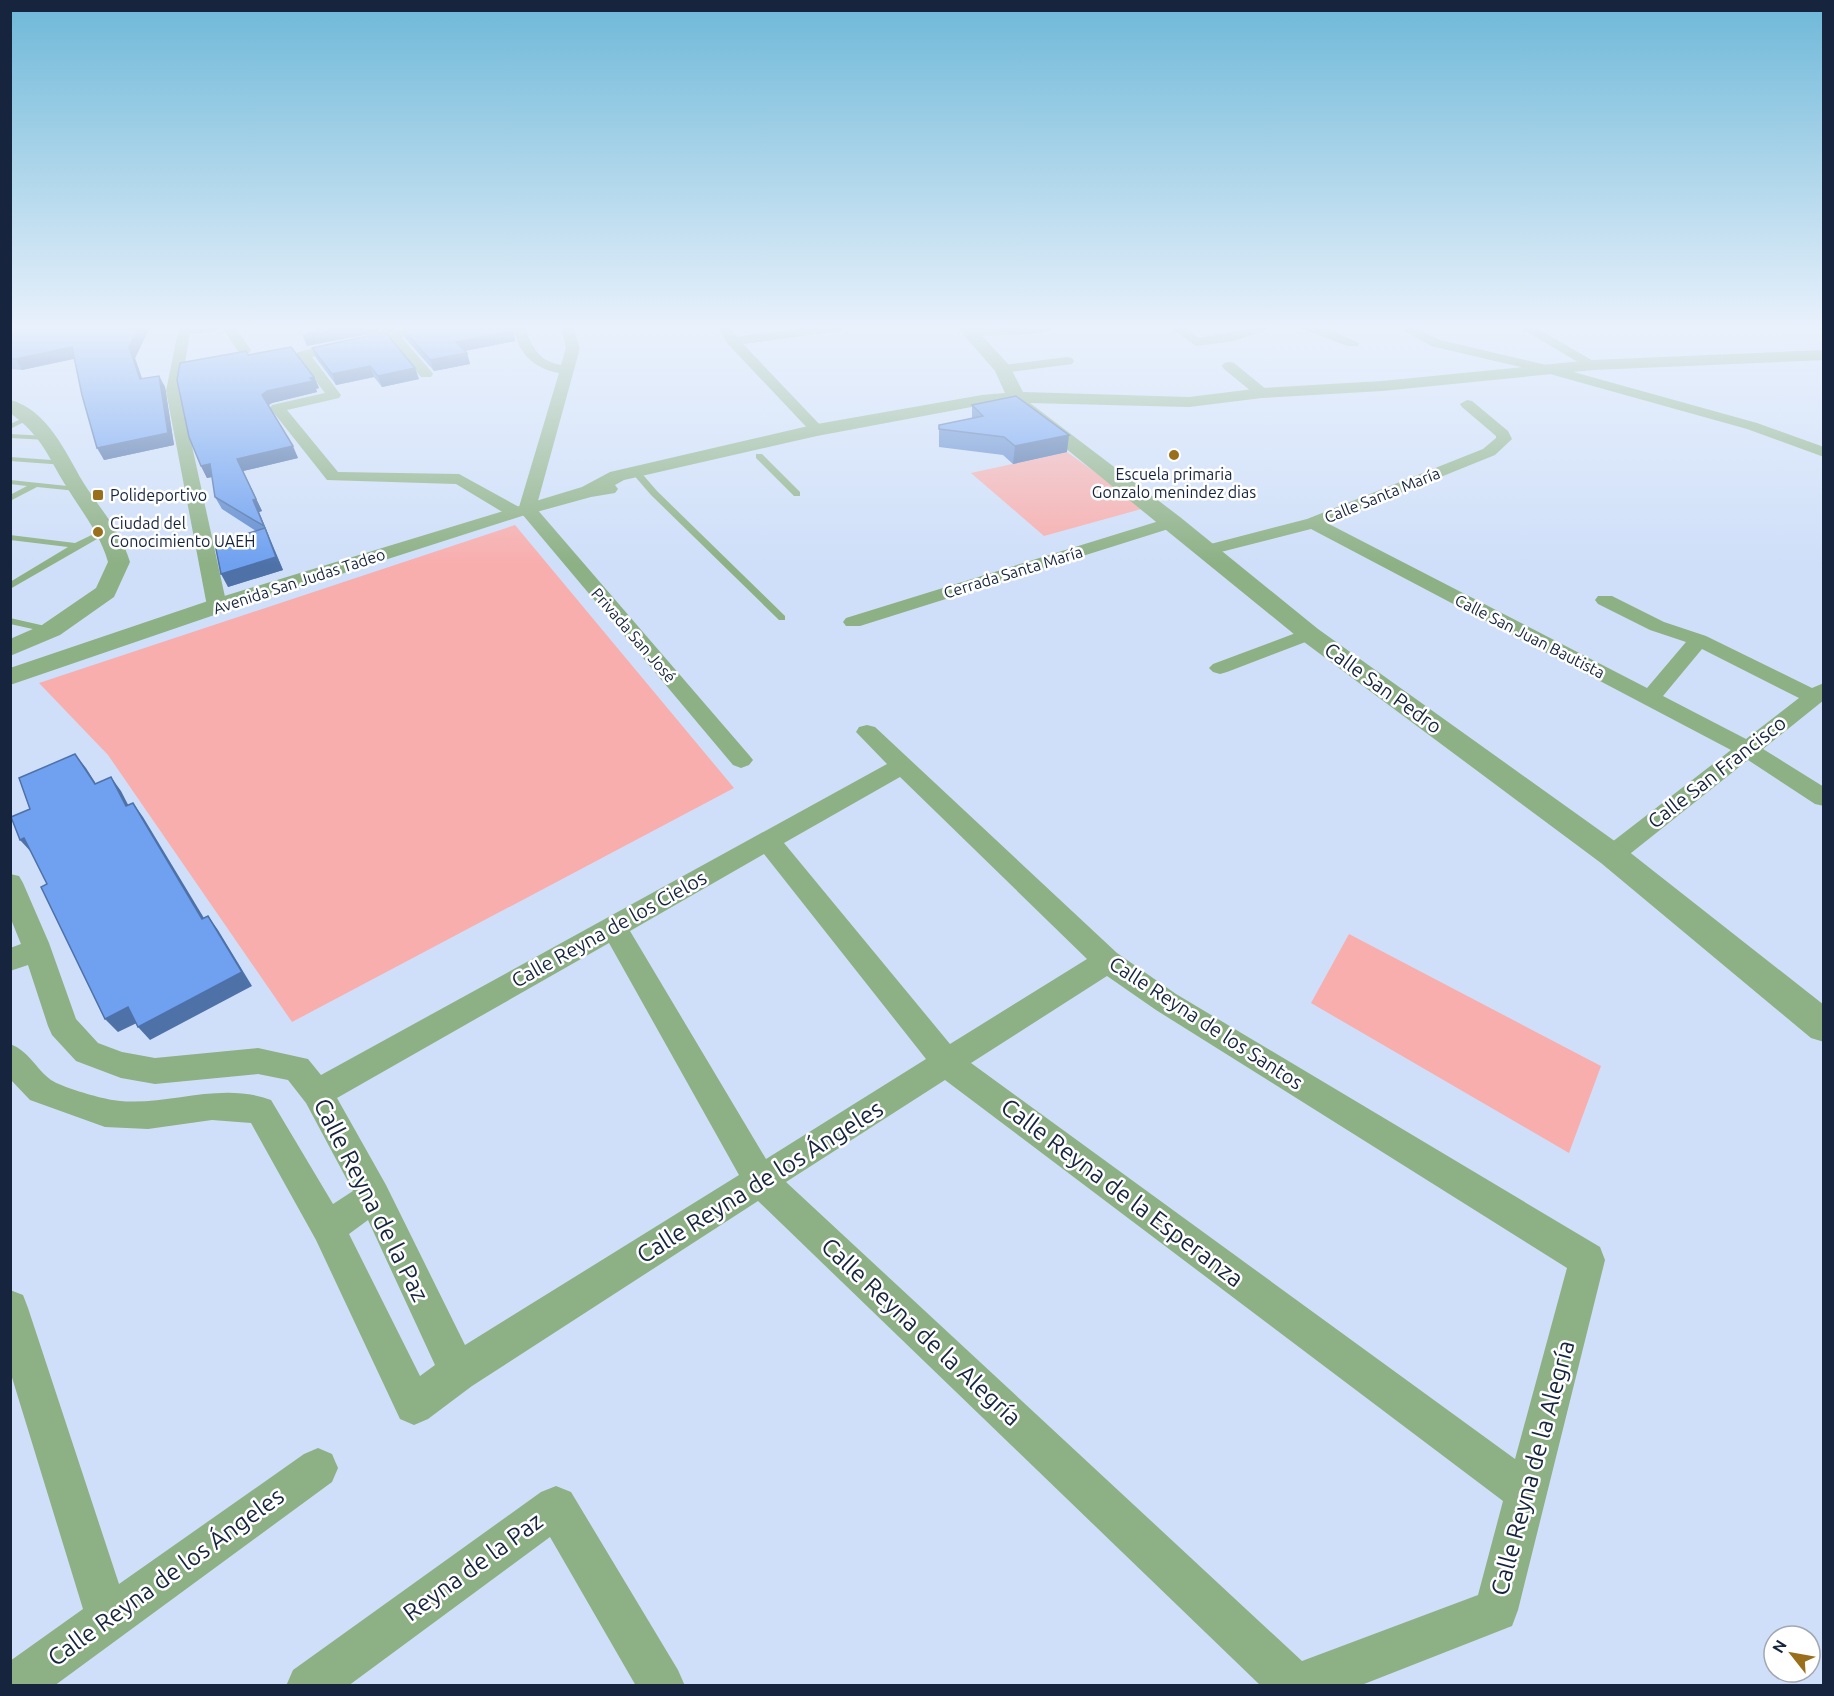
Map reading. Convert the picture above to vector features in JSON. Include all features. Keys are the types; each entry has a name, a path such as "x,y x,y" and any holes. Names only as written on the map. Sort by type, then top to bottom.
{"street":[{"path":"10,648 51,630 106,592 119,562 107,531 77,489 65,463 47,438 20,422 11,406"},
{"path":"176,406 217,606"},
{"name":"Privada San José","path":"285,406 277,408 333,477 459,479 521,510 741,760"},
{"path":"521,510 554,406"},
{"path":"795,406 818,430"},
{"name":"Avenida San Judas Tadeo","path":"10,677 217,606 589,490 624,487 639,476 818,430 948,406"},
{"name":"Avenida San Judas Tadeo","path":"639,476 759,456 985,406"},
{"name":"Calle San Pedro","path":"1031,406 1204,551 1309,634 1612,855 1824,1027"},
{"name":"Calle Santa María","path":"1204,551 1313,523 1489,452 1504,439 1503,434 1470,406"},
{"path":"1681,406 1752,426 1824,452"},
{"name":"Cerrada Santa María","path":"853,622 1172,522"},
{"name":"Calle San Juan Bautista","path":"1313,523 1747,749 1824,798"},
{"path":"1605,600 1657,626 1699,640 1819,693"},
{"path":"1220,668 1309,634"},
{"path":"1650,698 1699,640"},
{"name":"Calle San Francisco","path":"1612,855 1819,693"},
{"name":"Calle Reyna de los Santos","path":"867,732 1107,961 1166,1002 1587,1260"},
{"name":"Calle Reyna de los Cielos","path":"317,1093 901,766"},
{"name":"Calle Reyna de la Esperanza","path":"767,840 948,1064 1527,1493"},
{"name":"Calle Reyna de la Paz","path":"10,884 24,955 63,1026 87,1052 121,1065 155,1071 258,1061 297,1068 317,1093 374,1196 458,1372"},
{"name":"Calle Reyna de la Alegría","path":"613,926 761,1181 1297,1686 1496,1610 1587,1260"},
{"name":"Calle Reyna de los Ángeles","path":"327,1228 414,1405 458,1372 948,1064 1107,961"},
{"path":"10,1057 41,1090 105,1113 148,1115 212,1106 260,1110 327,1228 374,1196"},
{"path":"10,1308 108,1619"},
{"name":"Calle Reyna de los Ángeles","path":"14,1686 318,1468"},
{"name":"Reyna de la Paz","path":"309,1686 556,1507 662,1686"}],"lane":[{"path":"10,435 47,438"},
{"path":"759,456 797,494"},
{"path":"10,459 65,463"},
{"path":"639,476 782,618"},
{"path":"10,482 77,489"},
{"path":"10,499 35,485"},
{"path":"10,586 76,546 107,531"},
{"path":"10,537 76,546"},
{"path":"10,621 51,630"}],"shaded area":[{"path":"1067,452 1145,508 1044,536 971,473"},
{"path":"515,525 734,788 292,1022 108,755 39,683"},
{"path":"1349,934 1601,1066 1569,1153 1311,1003"}],"building":[{"path":"85,406 164,406 168,433 97,448"},
{"path":"183,406 269,406 293,446 237,459 256,499 253,500 264,526 215,497 210,464 201,466 189,437"},
{"path":"973,406 1030,406 1069,435 1015,446 1004,437 939,429 939,425 983,416"},
{"path":"265,528 276,557 221,574 215,544"},
{"path":"75,754 95,784 111,777 126,806 133,803 202,919 208,916 242,972 138,1027 128,1007 105,1019 41,887 47,884 24,838 20,840 11,817 30,809 19,778"}],"place":[{"name":"Escuela primaria Gonzalo menindez dias","path":"1174,455"},
{"name":"Polideportivo","path":"98,495"},
{"name":"Ciudad del Conocimiento UAEH","path":"98,532"}]}
